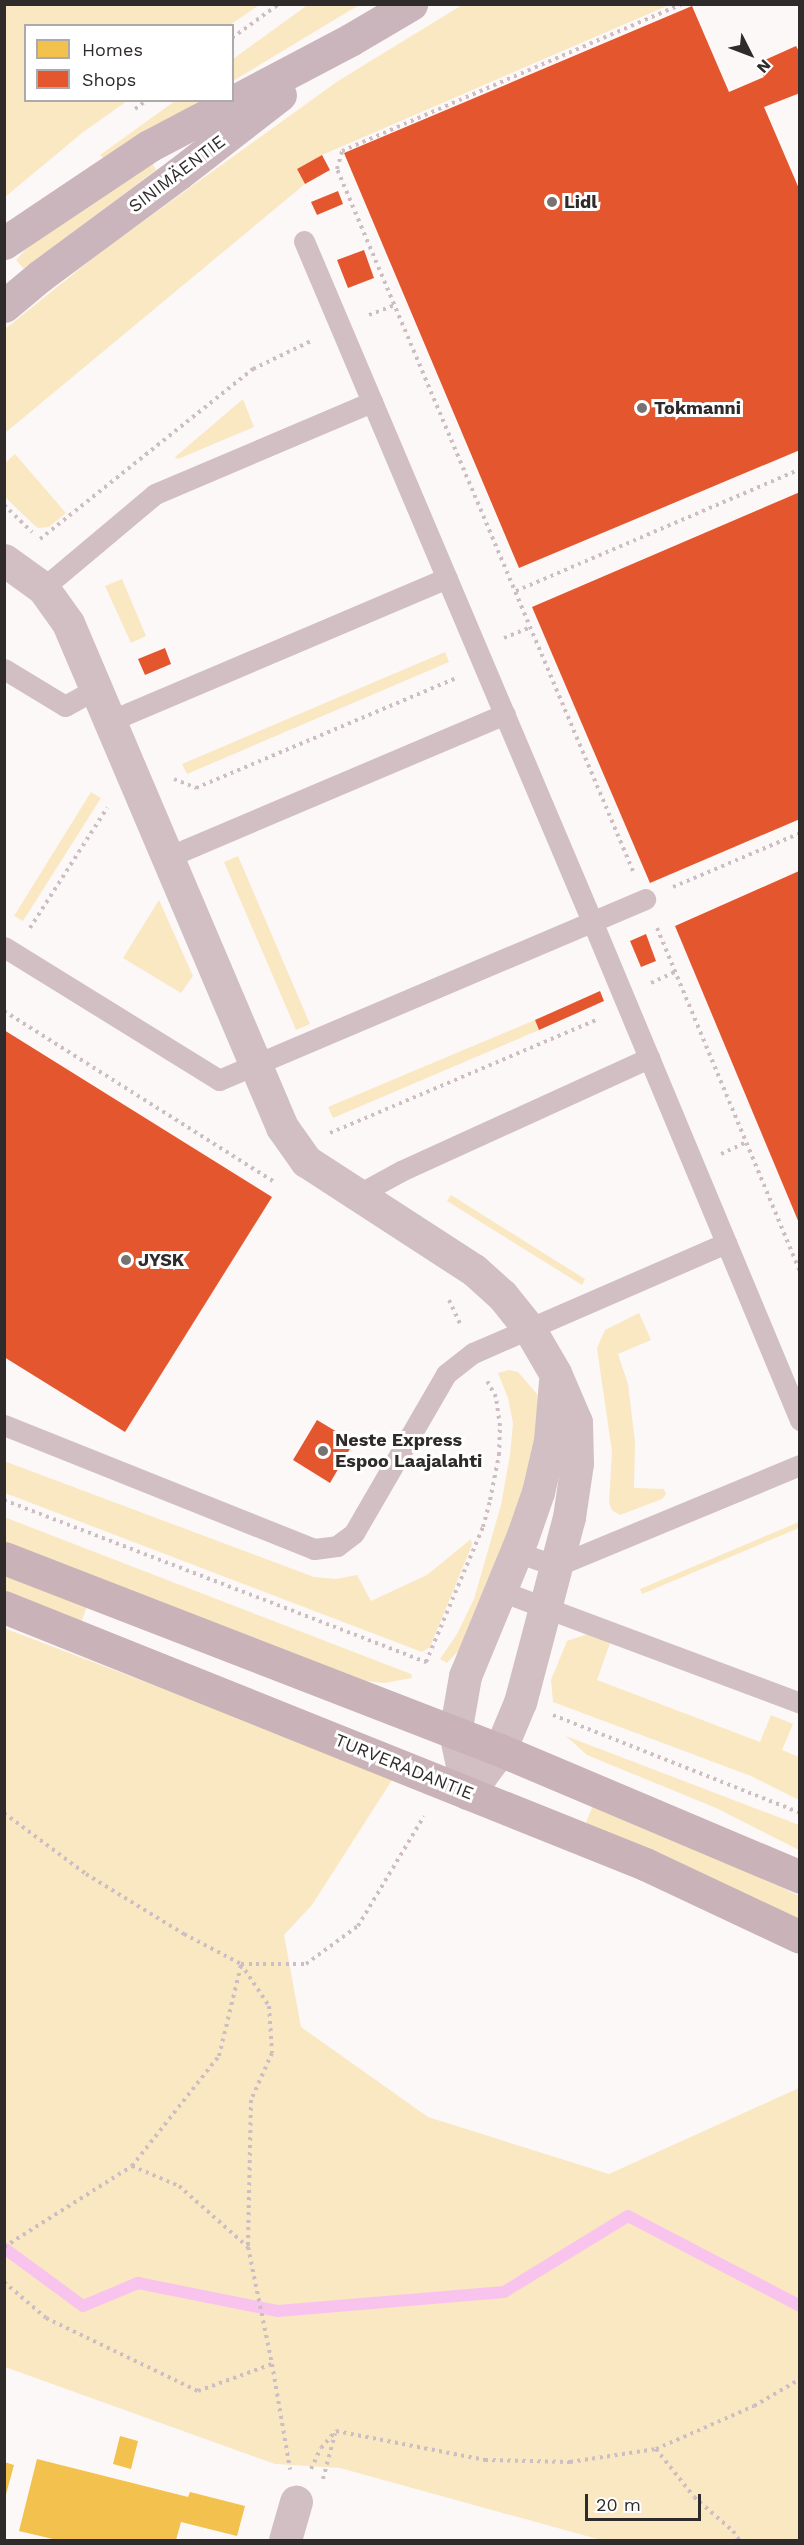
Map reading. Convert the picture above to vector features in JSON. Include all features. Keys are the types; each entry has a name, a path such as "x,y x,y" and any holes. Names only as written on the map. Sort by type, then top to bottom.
{"main road":[{"name":"SINIMÄENTIE","path":"234,101 350,40 411,4"},
{"name":"SINIMÄENTIE","path":"4,306 40,276 178,174 350,40"},
{"name":"SINIMÄENTIE","path":"4,243 149,146 232,102"},
{"path":"4,1558 500,1750 800,1877"},
{"name":"TURVERADANTIE","path":"4,1607 645,1864 800,1937"}],"street":[{"path":"4,560 43,588 69,623 282,1127 306,1161 474,1269 502,1294 530,1330 555,1373 576,1422 577,1463 569,1517 520,1702 500,1750 468,1793"},
{"path":"468,1793 455,1733 465,1676 517,1552 538,1492 550,1441 555,1373"},
{"path":"285,2541 296,2502"}],"lane":[{"path":"304,241 505,714 800,1420"},
{"path":"43,588 155,494 372,402"},
{"path":"110,721 447,578"},
{"path":"4,669 65,706 96,689"},
{"path":"168,857 505,714"},
{"path":"9,950 219,1080 645,899"},
{"path":"359,1194 400,1171 649,1058"},
{"path":"4,1425 314,1549 337,1546 354,1533 446,1374 472,1353 530,1330 726,1243"},
{"path":"517,1552 556,1566 800,1465"},
{"path":"501,1591 799,1703"}],"path":[{"path":"234,37 279,4"},
{"path":"682,4 342,151 337,169 800,1270"},
{"path":"4,505 40,540 253,369 340,326 395,305"},
{"path":"516,591 800,469"},
{"path":"9,950 108,807 174,778 196,788 456,680 477,649 531,627"},
{"path":"645,899 800,833"},
{"path":"4,1011 289,1191 306,1161 328,1134 604,1017 623,995 675,972"},
{"path":"426,1662 483,1527 499,1455 500,1426 495,1397 472,1353 450,1301 442,1293"},
{"path":"4,1500 465,1676"},
{"path":"520,1702 800,1813"},
{"path":"4,1813 86,1874 184,1934 241,1964 306,1964 358,1926 429,1808 468,1793"},
{"path":"4,2247 132,2166 219,2056 241,1964"},
{"path":"241,1964 268,2006 272,2053 252,2100 248,2247 272,2364 296,2502"},
{"path":"132,2166 179,2186 248,2247"},
{"path":"4,2282 46,2318 198,2391 272,2364"},
{"path":"296,2502 321,2448 336,2431 485,2460 570,2462 656,2449 754,2406 800,2379"},
{"path":"656,2449 694,2497 733,2531 739,2541"}],"shaded area":[{"path":"5,4 259,4 231,24 24,24 24,102 126,102 82,133 5,197"},
{"path":"309,4 359,5 234,80 234,58"},
{"path":"462,5 669,5 322,155 297,169 305,184 5,433 5,329 102,251 338,81"},
{"path":"174,102 198,102 104,159 100,155"},
{"path":"151,161 156,170 24,269 16,260 52,220"},
{"path":"243,399 254,427 178,459 175,457"},
{"path":"15,454 66,513 49,527 38,528 5,497 5,463"},
{"path":"122,579 146,636 131,643 105,586"},
{"path":"445,652 449,662 187,774 182,764"},
{"path":"91,792 101,798 23,921 14,916"},
{"path":"238,856 310,1024 296,1030 224,862"},
{"path":"159,900 193,976 181,993 123,958"},
{"path":"535,1020 539,1030 333,1118 328,1107"},
{"path":"451,1195 585,1279 582,1285 447,1201"},
{"path":"639,1313 651,1340 618,1354 628,1384 635,1442 634,1488 664,1489 666,1494 662,1499 620,1515 612,1510 609,1503 612,1452 597,1348 605,1330"},
{"path":"509,1370 518,1372 537,1394 539,1417 532,1459 512,1522 463,1646 447,1663 440,1659 457,1634 474,1599 501,1505 513,1423 508,1398 498,1373"},
{"path":"4,1461 314,1577 336,1579 357,1575 371,1601 427,1575 471,1539 472,1545 430,1647 422,1652 5,1493"},
{"path":"4,1517 411,1674 412,1678 384,1683 366,1681 5,1543"},
{"path":"799,1522 799,1528 642,1594 640,1589"},
{"path":"4,1573 88,1604 80,1625 5,1596"},
{"path":"4,1628 394,1777 312,1905 284,1935 301,2027 428,2117 609,2174 799,2088 799,2540 601,2540 340,2468 275,2464 5,2367"},
{"path":"588,1634 611,1640 597,1680 760,1742 771,1715 793,1724 782,1750 799,1757 799,1800 751,1776 553,1702 551,1680 567,1641"},
{"path":"566,1736 799,1825 799,1850 716,1808 587,1755"},
{"path":"594,1802 736,1864 799,1896 799,1923 586,1823"}],"building: Homes":[{"path":"120,2436 138,2441 131,2469 113,2464"},
{"path":"37,2459 188,2497 190,2492 245,2506 237,2536 181,2522 176,2540 57,2540 19,2531"},
{"path":"4,2462 14,2465 5,2498 4,2498"}],"building: Shops":[{"path":"692,6 729,92 764,77 758,63 796,46 800,53 800,93 764,107 800,191 800,450 519,568 344,153"},
{"path":"322,155 330,170 305,184 297,169"},
{"path":"338,191 343,204 317,215 311,202"},
{"path":"364,250 374,278 348,288 337,260"},
{"path":"800,492 800,819 650,883 532,607"},
{"path":"165,648 171,664 145,675 138,659"},
{"path":"799,871 799,1223 675,926"},
{"path":"646,934 656,961 641,967 630,941"},
{"path":"600,991 604,1001 539,1030 535,1020"},
{"path":"4,1030 272,1197 125,1432 4,1357"},
{"name":"Neste Express Espoo Laajalahti","path":"317,1420 354,1442 330,1483 293,1460"}],"waterway":[{"path":"4,2248 83,2306 138,2283 278,2311 504,2292 628,2216 800,2306"}],"place":[{"name":"Lidl","path":"552,202"},
{"name":"Tokmanni","path":"642,408"},
{"name":"JYSK","path":"126,1260"},
{"name":"Neste Express Espoo Laajalahti","path":"323,1451"}]}
